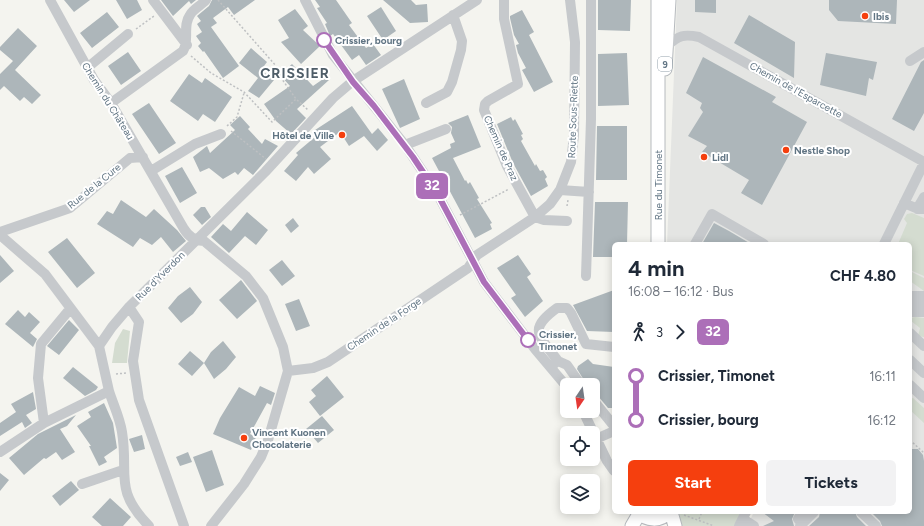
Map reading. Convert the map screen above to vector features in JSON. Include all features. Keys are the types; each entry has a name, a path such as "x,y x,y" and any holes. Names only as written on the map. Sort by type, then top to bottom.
{"main road":[{"name":"Rue du Timonet","path":"658,0 658,242"},
{"name":"Rue du Timonet","path":"659,127 667,46 669,0"},
{"path":"632,526 645,518 662,518 669,514"},
{"path":"672,514 675,526"}],"street":[{"name":"Chemin du Château","path":"50,0 87,68 102,93 111,102 187,235 195,240"},
{"path":"153,0 185,47"},
{"path":"305,0 324,40 353,82 405,145 437,193 484,282 498,301 554,364 567,365 576,378"},
{"name":"Chemin de Praz","path":"504,0 504,19 518,84 488,101 485,104 484,110 507,166 535,217"},
{"name":"Route Sous-Riette","path":"474,262 477,255 535,217 550,204 560,190 571,162 574,118 575,42 570,0"},
{"path":"586,276 591,119 591,0"},
{"path":"353,82 472,1"},
{"path":"111,102 185,47 187,22 190,14 203,3"},
{"path":"426,103 447,92 452,82 462,41 453,15"},
{"path":"87,68 128,34"},
{"name":"Chemin de l'Esparcette","path":"667,46 674,39 686,34 699,37 924,163"},
{"path":"575,42 591,42"},
{"path":"910,61 924,52"},
{"name":"Rue d'Yverdon","path":"184,526 139,400 132,361 139,322 129,307 265,172 333,98 353,82"},
{"path":"574,118 591,119"},
{"path":"405,145 446,129"},
{"path":"151,171 195,144 221,134"},
{"path":"130,158 134,143"},
{"name":"Rue de la Cure","path":"99,346 45,274 1,236 70,208 130,158 143,157"},
{"path":"885,242 924,163"},
{"path":"560,190 589,192"},
{"path":"904,203 921,209 924,197"},
{"path":"696,242 712,214 761,242"},
{"path":"535,217 544,220 567,221"},
{"path":"195,240 204,241 246,276 263,298 283,347 288,371 268,440 261,457 244,484 211,526"},
{"name":"Chemin de la Forge","path":"288,371 313,368 328,362 468,268 474,262"},
{"path":"912,303 924,296"},
{"path":"912,304 924,304"},
{"path":"912,305 924,312"},
{"path":"129,307 112,327 99,346 109,391 122,431 124,451 123,470 128,498 138,515 148,526"},
{"path":"562,378 538,330 540,322 557,308 566,308 571,313 586,344 612,347"},
{"path":"44,423 38,378 41,344 70,309"},
{"path":"912,335 924,346"},
{"path":"912,362 924,373"},
{"path":"912,387 924,398"},
{"path":"0,452 44,423 109,391"},
{"path":"600,409 612,424"},
{"path":"600,437 612,432"},
{"path":"600,447 612,468"},
{"path":"82,484 123,470"},
{"path":"801,514 798,519 801,525 812,514"},
{"path":"863,514 876,526"},
{"path":"742,519 754,526"}],"path":[{"path":"218,0 276,66 279,75 296,99 312,113"},
{"path":"128,34 160,11"},
{"path":"185,47 211,73 244,92 272,122 296,99"},
{"path":"244,92 237,117 226,128 268,160"},
{"path":"460,215 517,185"},
{"path":"105,375 134,373"},
{"path":"912,442 924,453"},
{"path":"679,514 714,526"},
{"path":"699,520 701,514"}],"shaded area":[{"path":"677,0 924,0 924,526 747,526 753,514 912,514 912,242 667,242"},
{"path":"912,213 924,218 924,276 912,271 912,242 899,242 907,223 904,219 907,214"},
{"path":"912,272 924,278 924,291 912,282"},
{"path":"912,318 924,318 924,337 918,336 920,328 912,322"},
{"path":"123,329 130,331 127,363 112,363 115,343"},
{"path":"912,398 924,408 924,423 912,412"},
{"path":"679,514 740,514 734,526 681,526"}],"building":[{"path":"64,0 90,0 74,12"},
{"path":"116,0 137,0 142,10 127,19"},
{"path":"161,0 196,0 191,4 189,1 173,16"},
{"path":"212,0 255,0 234,15 228,7 213,18 217,23 211,27 239,66 223,78 204,51 203,52 198,46 201,43 196,36 202,32 197,24 201,21 197,16 209,6"},
{"path":"315,0 336,0 352,23 349,25 366,48 373,44 381,55 366,65 359,55 352,60 333,34 330,36 325,24 327,23 317,8 320,7"},
{"path":"383,0 411,0 416,5 427,4 428,22 410,23"},
{"path":"598,0 631,0 630,31 598,30"},
{"path":"695,0 716,0 716,13 695,12"},
{"name":"Ibis","path":"829,0 897,0 896,24 838,21 829,10"},
{"path":"381,7 396,31 383,40 367,16"},
{"path":"295,9 308,26 303,30 320,46 301,64 281,42 289,38 278,20"},
{"path":"522,10 534,32 529,35 553,82 534,92 522,70 526,68 518,53 516,45 519,44 514,35 510,18 510,16"},
{"path":"107,12 119,27 92,48 80,33"},
{"path":"749,15 795,42 794,78 734,43"},
{"path":"18,28 37,46 15,70 41,95 32,104 24,97 20,101 4,86 0,90 0,74 13,61 0,50 0,47"},
{"path":"251,48 267,62 261,70 274,80 259,98 248,91 258,78 239,63"},
{"path":"128,52 141,71 121,85 108,66"},
{"path":"627,53 629,105 598,106 598,54"},
{"path":"826,53 877,62 873,80 869,78 866,96 820,85"},
{"path":"703,57 776,97 772,102 807,122 762,205 741,193 749,180 702,152 707,146 688,136 703,112 700,108 702,103 686,93"},
{"path":"924,60 924,113 914,131 892,119 921,62"},
{"path":"292,64 313,86 326,77 329,80 297,109 306,118 291,134 276,121 264,104 290,86 280,75"},
{"path":"189,74 202,83 205,78 232,97 215,122 203,114 198,121 170,101"},
{"path":"404,79 420,119 400,128 382,89"},
{"path":"149,103 176,143 159,154 132,114"},
{"path":"352,106 372,134 378,128 388,140 377,151 364,136 349,146 340,132 320,147 331,159 314,174 308,167 296,181 284,171 298,155 296,153 315,137 312,132"},
{"path":"468,115 481,147 453,158 465,181 466,180 468,184 470,182 479,198 477,199 492,223 490,224 492,229 475,238 432,158 451,148 450,144 455,142 451,133 452,127 448,123"},
{"path":"240,116 250,127 248,129 262,144 265,139 278,146 253,175 244,168 238,175 235,172 223,179 209,168 200,172 193,157 207,146 210,153 235,130 230,125"},
{"path":"511,117 513,121 515,119 523,134 521,135 523,139 521,141 535,166 536,164 540,171 543,170 547,177 545,179 548,186 531,196 513,163 497,124"},
{"path":"597,126 627,126 627,180 596,180"},
{"path":"182,167 197,193 180,203 165,176"},
{"path":"121,200 146,217 154,209 177,230 186,241 173,252 161,237 152,245 140,238 133,247 97,224 107,211 113,214"},
{"path":"595,202 628,202 627,242 612,242 612,257 593,257"},
{"path":"201,207 205,207 211,217 202,225 193,215"},
{"path":"247,212 268,230 256,245 245,236 229,253 211,237 223,224 231,231"},
{"path":"293,218 299,226 291,233 285,225"},
{"path":"714,223 748,242 703,242"},
{"path":"67,238 95,273 77,288 48,252"},
{"path":"0,255 14,271 0,283"},
{"path":"518,255 531,274 527,277 543,301 525,317 511,298 516,295 497,268"},
{"path":"282,260 295,276 282,286 269,270"},
{"path":"241,280 257,301 237,319 219,300"},
{"path":"190,287 202,302 193,314 181,323 168,308 178,296"},
{"path":"612,291 612,332 587,331 573,305"},
{"path":"299,299 310,326 296,331 285,304"},
{"path":"18,310 25,317 29,312 40,322 30,333 37,339 33,347 5,324"},
{"path":"69,320 79,330 59,355 47,346"},
{"path":"223,341 236,357 226,369 214,379 204,363 211,352"},
{"path":"190,351 204,363 192,376 178,364"},
{"path":"588,359 593,364 612,367 612,408 608,408 600,398 600,378 583,378 577,369 578,366"},
{"path":"73,367 98,387 96,390 85,396 63,378"},
{"path":"327,376 344,397 320,416 309,402 316,396 311,390"},
{"path":"260,386 275,393 271,405 267,403 250,434 256,437 251,450 213,434 220,418 239,387 255,396"},
{"path":"33,392 36,409 26,415 32,423 25,428 22,422 0,436 0,423 16,412 11,404"},
{"path":"104,403 113,423 117,448 104,457 107,462 99,466 89,446 91,446 77,426 91,417 88,412"},
{"path":"76,415 67,426 60,429 75,452 62,460 56,452 46,459 44,458 24,475 9,458 38,434"},
{"path":"322,416 334,430 318,443 306,429"},
{"path":"142,435 145,449 134,452 129,439"},
{"path":"912,449 918,449 923,455 924,461 924,526 882,526 880,521 873,514 912,514"},
{"path":"212,450 224,485 206,492 193,457"},
{"path":"188,452 192,462 180,466 176,457"},
{"path":"0,473 9,480 0,491"},
{"path":"71,481 79,490 60,506 52,496"},
{"path":"110,498 131,517 123,526 102,526 92,517"},
{"path":"765,514 794,514 792,519 794,526 763,526 774,521"},
{"path":"820,514 856,514 866,526 809,526 819,517"}],"bus line":[{"name":"32","path":"324,40 353,82 405,145 437,193 484,282 528,340"}],"place":[{"name":"Ibis","path":"865,16"},
{"name":"Crissier, bourg","path":"324,40"},
{"name":"Hôtel de Ville","path":"342,135"},
{"name":"Nestle Shop","path":"786,150"},
{"name":"Lidl","path":"704,157"},
{"name":"Crissier, Timonet","path":"528,340"},
{"name":"Vincent Kuonen Chocolaterie","path":"244,438"}],"district":[{"name":"CRISSIER","path":"295,73"}]}
